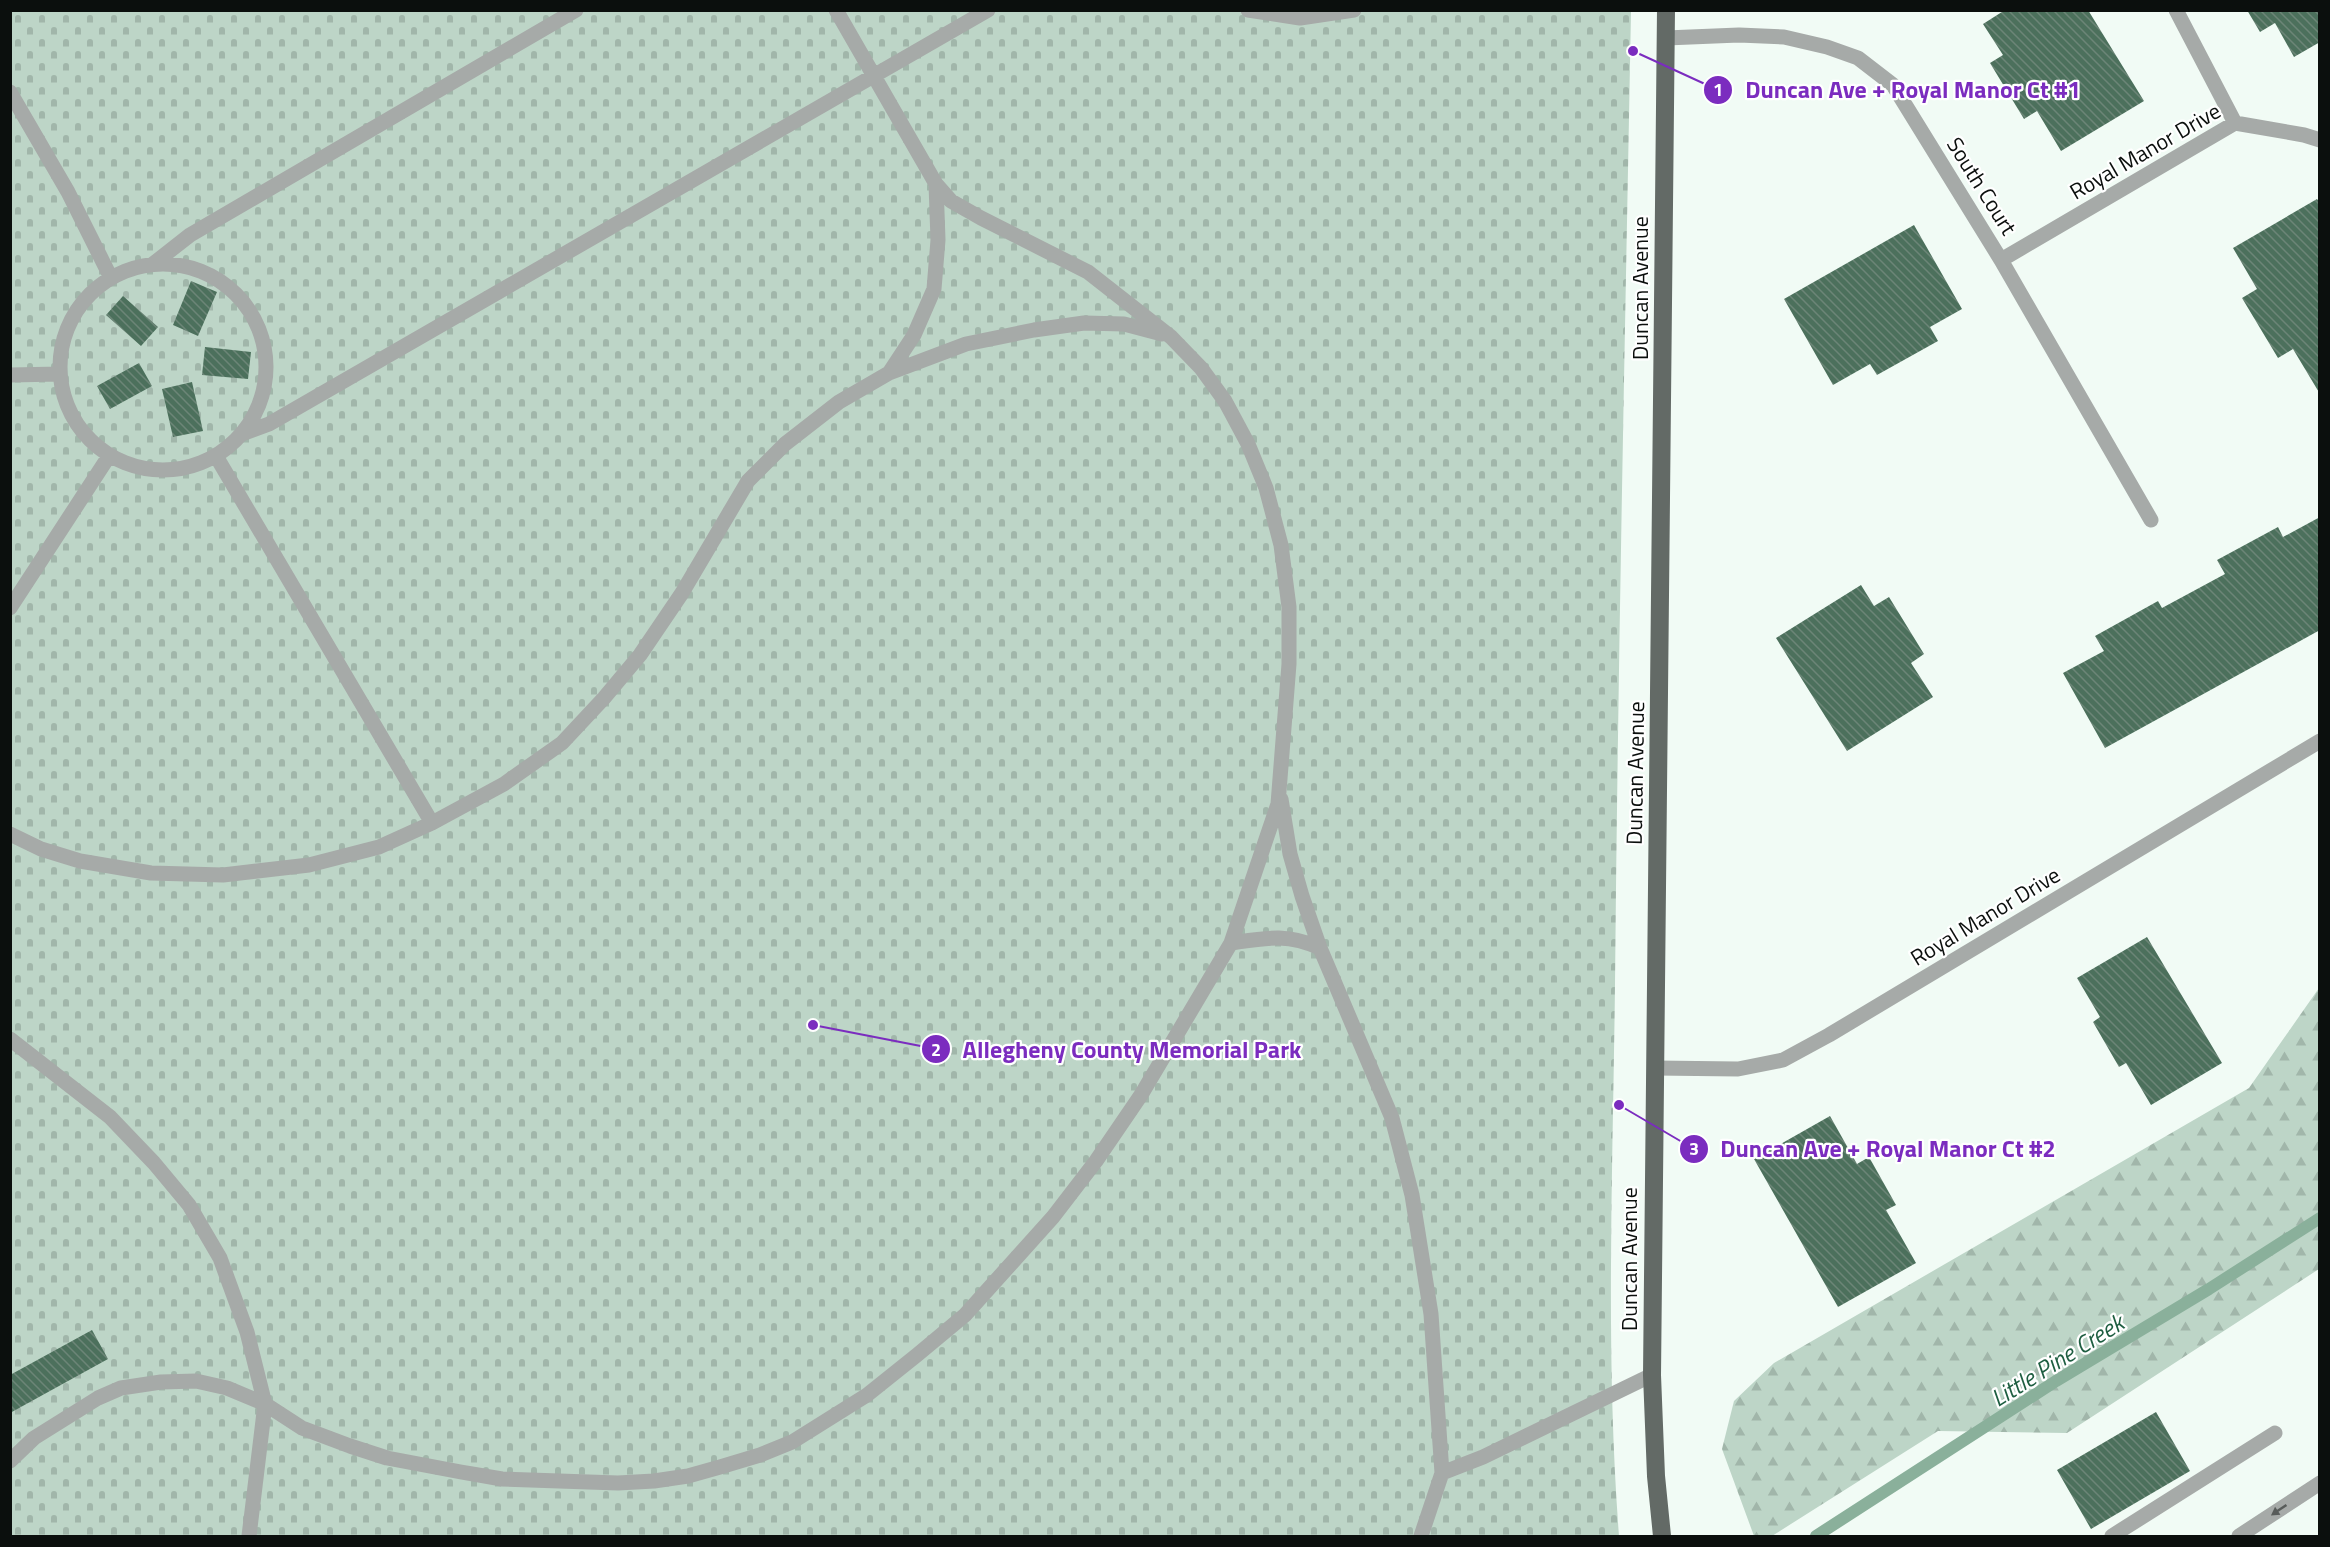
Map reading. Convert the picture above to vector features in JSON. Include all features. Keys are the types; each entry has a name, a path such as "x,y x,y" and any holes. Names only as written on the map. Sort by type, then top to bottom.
{"main road":[{"name":"Duncan Avenue","path":"1662,1536 1656,1476 1652,1375 1666,10"}],"lane":[{"path":"153,264 190,235 576,10"},
{"path":"10,1461 34,1438 98,1398 121,1388 161,1382 196,1381 227,1388 265,1404 302,1428 387,1458 502,1479 618,1483 654,1481 688,1476 720,1467 792,1442 867,1395 965,1315 1053,1217 1141,1095 1231,943 1278,804 1289,664 1289,607 1281,545 1266,488 1248,444 1219,393 1201,368 1171,337 1088,272 951,201 936,184 836,10"},
{"path":"242,434 259,403 266,373 263,346 253,316 236,294 222,282 206,273 176,264 153,264 121,272 98,286 87,297 69,322 61,347 60,374 67,406 77,425 92,443 109,456 141,468 156,470 185,468 216,456 242,434 269,424 988,10"},
{"path":"1248,10 1300,18 1354,10"},
{"path":"2176,10 2235,123"},
{"name":"South Court","path":"1666,38 1738,34 1784,38 1827,47 1858,58 1893,85 2001,260 2151,520"},
{"path":"10,92 68,192 111,278"},
{"name":"Royal Manor Drive","path":"2001,260 2235,123 2304,135 2319,140"},
{"path":"889,373 914,334 934,289 938,240 936,184"},
{"path":"10,834 41,849 80,861 151,873 223,875 309,865 369,850 432,823 504,784 562,743 640,655 682,593 748,481 785,444 839,402 889,373 966,344 1034,330 1083,323 1124,324 1171,337"},
{"path":"10,375 60,374"},
{"path":"10,608 109,456"},
{"path":"216,456 432,823"},
{"name":"Royal Manor Drive","path":"1654,1068 1738,1069 1782,1060 1829,1035 2319,741"},
{"path":"1280,788 1290,854 1320,948 1392,1119 1412,1195 1431,1314 1442,1473 1421,1536"},
{"path":"1231,943 1268,938 1300,939 1320,948"},
{"path":"10,1039 110,1118 154,1163 189,1205 220,1258 247,1332 265,1404 249,1536"},
{"path":"1442,1473 1483,1457 1652,1375"},
{"path":"2112,1536 2275,1433"},
{"path":"2239,1536 2319,1483"}],"green space":[{"path":"11,11 1631,11 1611,1260 1612,1398 1619,1536 11,1536"},
{"path":"2319,988 2319,1269 2067,1433 1938,1431 1772,1536 1754,1536 1722,1449 1734,1401 1774,1363 2249,1088"}],"building":[{"path":"2005,10 2088,10 2144,101 2061,151 2037,111 2024,119 1990,63 2003,55 1983,24"},
{"path":"2247,10 2320,10 2320,42 2294,57 2275,23 2260,32"},
{"path":"2317,199 2320,203 2320,394 2293,349 2278,358 2242,298 2257,289 2233,248"},
{"path":"1914,225 1962,309 1930,327 1938,341 1877,375 1870,364 1833,385 1784,299"},
{"path":"191,281 217,292 198,336 173,325"},
{"path":"123,296 158,327 141,346 106,315"},
{"path":"205,347 251,352 248,379 202,375"},
{"path":"139,363 152,386 110,409 97,386"},
{"path":"192,382 203,431 173,437 162,389"},
{"path":"2320,517 2320,630 2105,748 2063,673 2104,651 2095,636 2158,601 2162,608 2225,574 2217,560 2278,527 2283,537"},
{"path":"1861,585 1874,606 1889,597 1924,654 1911,663 1933,697 1847,751 1776,638"},
{"path":"2147,937 2222,1063 2151,1105 2126,1063 2119,1067 2093,1022 2100,1017 2077,978"},
{"path":"1830,1116 1857,1164 1869,1157 1896,1205 1886,1210 1916,1263 1838,1307 1754,1159"},
{"path":"92,1330 108,1359 10,1413 10,1375"},
{"path":"2156,1412 2190,1471 2091,1529 2057,1470"}],"waterway":[{"name":"Little Pine Creek","path":"1816,1536 2056,1381 2209,1289 2320,1218"}],"place":[{"name":"Duncan Ave + Royal Manor Ct #1","path":"1633,51"},
{"name":"Allegheny County Memorial Park","path":"813,1025"},
{"name":"Duncan Ave + Royal Manor Ct #2","path":"1619,1105"}]}
